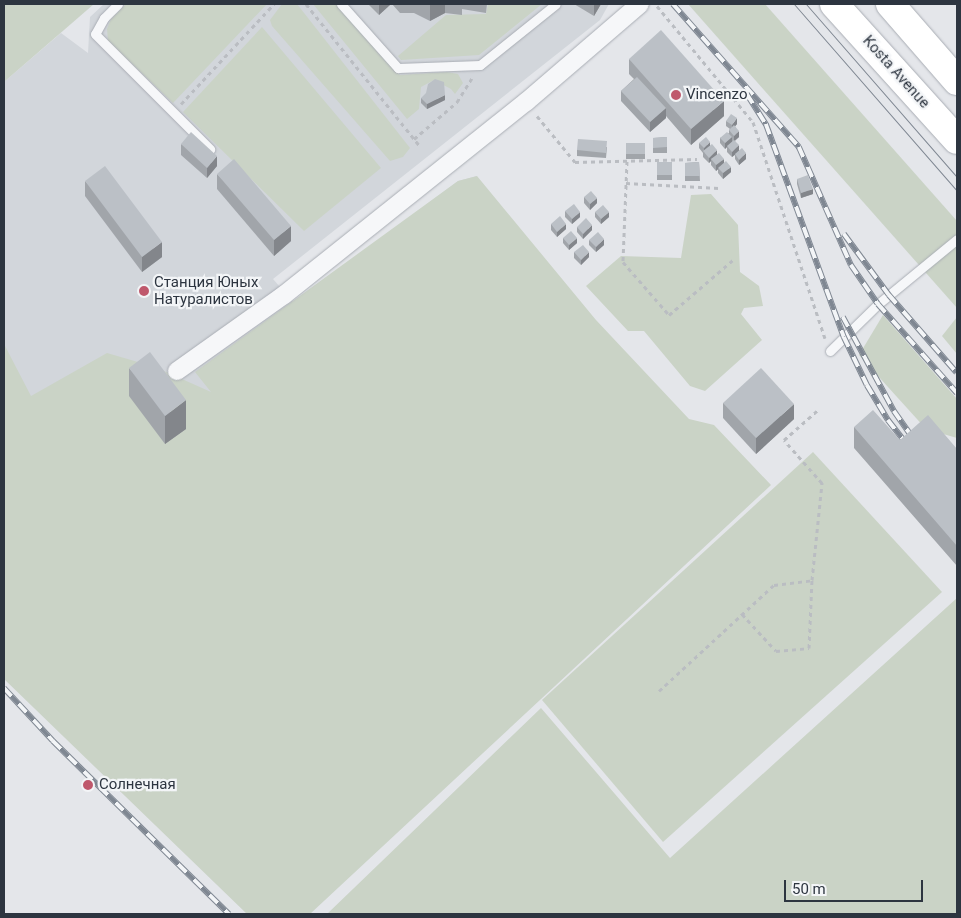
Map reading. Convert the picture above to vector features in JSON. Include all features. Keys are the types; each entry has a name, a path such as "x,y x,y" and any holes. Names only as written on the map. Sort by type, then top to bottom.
{"main road":[{"name":"Kosta Avenue","path":"834,4 957,140"},
{"path":"890,4 957,81"}],"street":[{"path":"177,371 284,295 526,102 643,4"}],"lane":[{"path":"118,4 104,18 95,34 210,149"},
{"path":"341,4 398,68 480,65 554,5"},
{"path":"830,351 878,304 957,239"}],"path":[{"path":"173,112 274,4"},
{"path":"306,4 419,145"},
{"path":"643,4 753,122 830,351"},
{"path":"414,139 457,102 480,65"},
{"path":"526,102 575,162 697,159"},
{"path":"627,161 623,262 669,315 734,259"},
{"path":"626,184 718,188"},
{"path":"742,614 776,651 809,648 812,580 822,483 784,440 818,410"},
{"path":"659,691 774,585 812,580"}],"shaded area":[{"path":"4,4 94,4 4,82"},
{"path":"104,4 609,4 600,20 273,279 294,303 458,181 477,176 119,570 4,347 4,82 61,33 88,53 90,17"},
{"path":"126,4 267,4 173,103 108,41 107,29 111,19"},
{"path":"282,4 297,4 410,148 403,157 390,161 272,26 270,20"},
{"path":"313,4 336,4 400,75 447,72 458,74 463,83 455,94 451,89 434,80 421,87 419,109 407,119"},
{"path":"488,4 542,4 479,55 401,60 398,56 446,15 486,14"},
{"path":"688,4 765,4 957,221 957,308"},
{"path":"262,27 381,168 304,231 183,112"},
{"path":"477,176 596,320 689,419 714,425 771,485 310,914 247,914 4,679 4,344 31,396 107,353 155,367 211,392 195,372 458,181"},
{"path":"711,194 738,225 740,272 759,286 763,306 744,308 741,314 762,340 705,391 690,386 644,331 628,331 586,286 621,256 681,258 691,195"},
{"path":"883,315 957,399 957,438 926,429 859,355"},
{"path":"957,317 957,354 942,336"},
{"path":"813,452 942,592 663,842 542,700"},
{"path":"957,598 957,914 327,914 541,708 670,858"}],"building":[{"name":"Vincenzo","path":"661,30 724,101 691,129 629,59"},
{"path":"637,77 666,108 650,122 621,91"},
{"path":"435,79 444,82 445,95 427,104 421,98 426,93 428,84"},
{"path":"731,114 737,118 732,125 726,121"},
{"path":"734,125 739,131 734,136 729,130"},
{"path":"191,132 217,156 207,168 181,144"},
{"path":"727,132 732,137 725,143 720,138"},
{"path":"667,137 667,147 653,148 653,138"},
{"path":"706,137 710,142 704,148 699,143"},
{"path":"578,139 607,141 606,153 577,150"},
{"path":"734,140 739,145 732,152 727,146"},
{"path":"626,143 645,143 645,154 626,154"},
{"path":"712,144 717,150 709,158 703,151"},
{"path":"742,148 746,153 739,160 735,154"},
{"path":"719,153 724,159 716,165 711,159"},
{"path":"234,159 291,226 274,240 217,174"},
{"path":"726,161 731,167 723,173 718,168"},
{"path":"657,162 672,162 672,175 657,175"},
{"path":"699,162 700,176 685,176 685,163"},
{"path":"105,166 162,242 142,257 85,181"},
{"path":"808,175 813,189 801,193 797,179"},
{"path":"591,191 597,198 590,204 584,197"},
{"path":"574,204 580,212 572,219 565,211"},
{"path":"603,205 609,212 601,219 595,212"},
{"path":"560,216 566,224 557,232 551,224"},
{"path":"586,218 592,225 583,234 577,227"},
{"path":"571,231 577,238 569,245 563,238"},
{"path":"598,232 604,239 596,247 589,240"},
{"path":"583,245 589,252 581,260 574,252"},
{"path":"150,352 186,400 165,416 129,368"},
{"path":"761,368 794,404 756,438 723,403"},
{"path":"873,410 900,440 928,415 957,449 957,546 854,427"}],"tram line":[{"path":"794,4 957,191"},
{"path":"806,4 957,177"}],"railway":[{"path":"673,4 799,147 851,265 878,304 957,393"},
{"path":"747,94 766,124 844,337 867,385 888,420 910,448"},
{"path":"844,234 889,295 957,373"},
{"path":"843,317 894,411 916,442"},
{"path":"4,688 53,741 229,914"}],"place":[{"name":"Vincenzo","path":"676,95"},
{"name":"Станция Юных Натуралистов","path":"144,291"},
{"name":"Солнечная","path":"88,785"}]}
